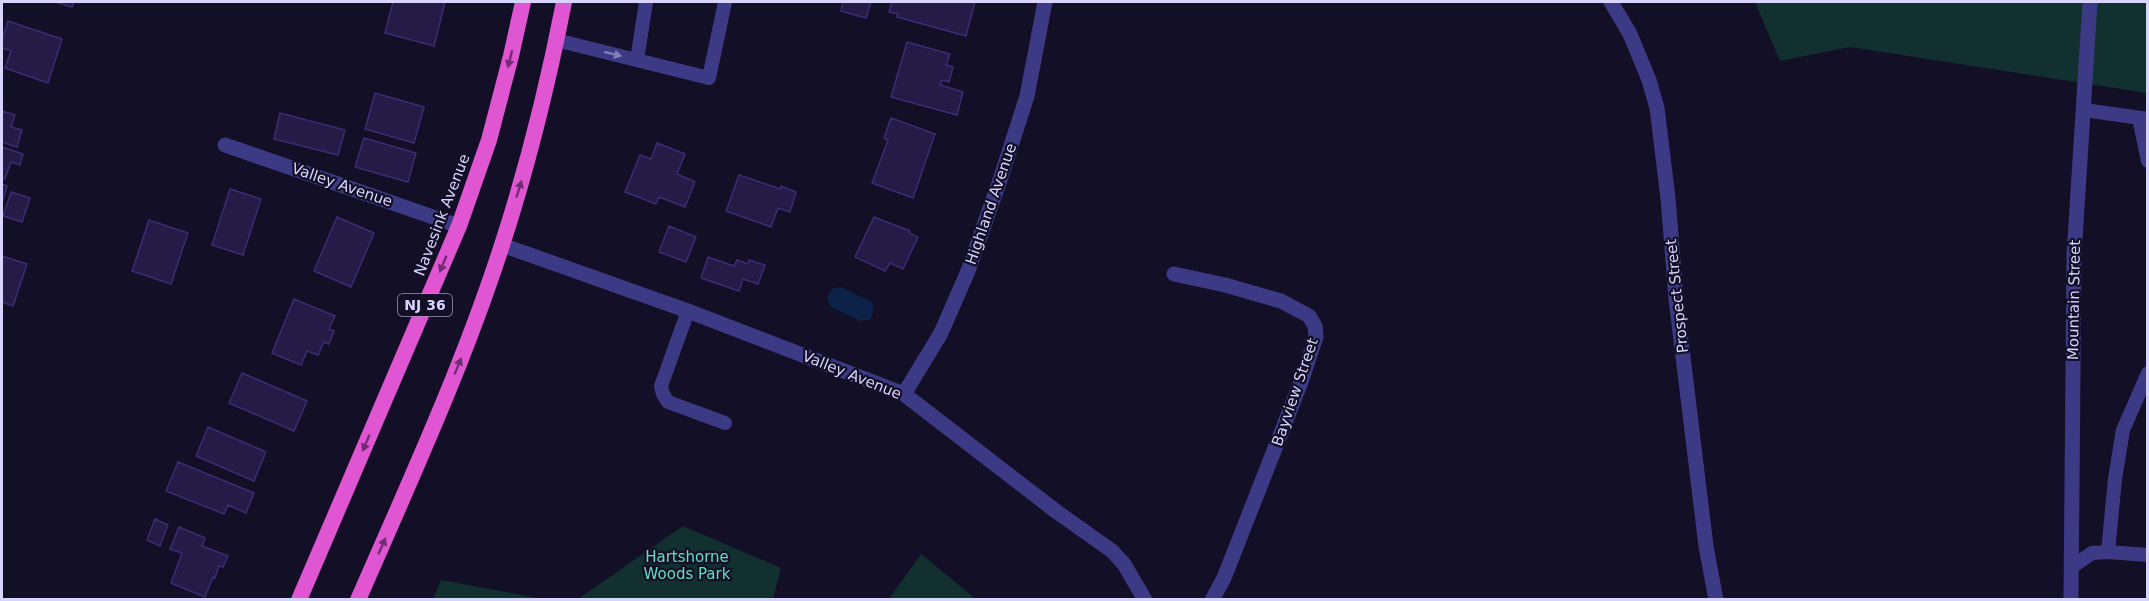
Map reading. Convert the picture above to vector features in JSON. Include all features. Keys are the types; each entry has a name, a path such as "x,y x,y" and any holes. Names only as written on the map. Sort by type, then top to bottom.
{"highway":[{"name":"Navesink Avenue","path":"299,600 459,226 489,140 511,56 522,2"},
{"path":"358,600 465,348 502,245 532,145 564,2"}],"street":[{"name":"Highland Avenue","path":"904,394 941,333 968,271 1027,96 1045,2"},
{"name":"Prospect Street","path":"1611,2 1634,43 1657,108 1682,346 1706,546 1716,600"},
{"name":"Mountain Street","path":"2071,600 2074,255 2090,2"},
{"name":"Valley Avenue","path":"225,145 459,226"},
{"name":"Valley Avenue","path":"502,245 688,311 904,394 1057,512 1112,551 1124,564 1145,600"},
{"name":"Bayview Street","path":"1174,274 1225,285 1281,301 1309,316 1315,326 1316,337 1301,382 1224,578 1212,600"}],"lane":[{"path":"636,60 646,2"},
{"path":"556,40 709,78 725,2"},
{"path":"2084,110 2143,118 2148,161"},
{"path":"688,311 661,386 663,394 668,402 725,423"},
{"path":"2108,552 2115,479 2123,430 2148,373"},
{"path":"2072,567 2092,553 2148,555"}],"green space":[{"path":"1755,2 2147,2 2147,93 1850,47 1780,61"},
{"name":"Hartshorne Woods Park","path":"683,526 781,568 773,599 578,599"},
{"path":"921,554 976,599 889,599"},
{"path":"441,580 543,599 433,599"}],"water":[{"path":"841,287 872,302 874,311 870,320 860,321 831,307 827,298 832,289"}],"building":[{"path":"55,2 74,2 72,7"},
{"path":"393,2 445,2 434,46 385,33"},
{"path":"843,2 871,2 866,18 841,11"},
{"path":"892,2 975,2 966,36 897,17 898,14 889,12"},
{"path":"8,21 62,39 48,83 5,68 11,51 2,48"},
{"path":"907,42 950,54 946,65 953,67 949,82 942,80 940,85 963,92 957,115 891,97"},
{"path":"375,93 424,107 414,143 365,129"},
{"path":"2,111 15,115 11,127 22,130 17,147 2,142"},
{"path":"280,113 345,130 338,155 274,139"},
{"path":"891,118 935,134 913,198 872,183 888,140 884,138"},
{"path":"364,138 416,153 408,182 355,167"},
{"path":"657,143 685,154 677,174 695,182 685,207 659,197 656,204 625,192 640,155 651,159"},
{"path":"2,147 23,154 20,165 11,162 5,179 2,178"},
{"path":"739,175 796,192 790,212 778,208 771,227 726,211"},
{"path":"2,184 7,186 2,203"},
{"path":"230,189 261,199 243,255 212,245"},
{"path":"11,192 30,198 22,222 3,216"},
{"path":"337,217 374,233 351,287 314,271"},
{"path":"874,217 910,231 909,233 918,237 903,269 890,263 885,271 855,257"},
{"path":"149,220 188,233 171,284 132,271"},
{"path":"669,226 696,237 686,262 659,252"},
{"path":"2,256 27,264 13,306 2,302"},
{"path":"708,257 734,266 737,260 748,264 749,260 765,265 758,284 743,279 739,291 701,278"},
{"path":"294,299 335,316 329,329 334,331 329,344 324,342 318,355 307,351 301,365 272,353"},
{"path":"242,373 307,401 294,431 229,403"},
{"path":"208,427 266,452 254,481 196,456"},
{"path":"178,462 254,493 246,513 228,505 224,514 166,491"},
{"path":"155,519 168,525 160,546 147,540"},
{"path":"179,527 205,538 202,546 228,556 223,567 219,566 205,597 171,583 182,553 170,549"}]}
